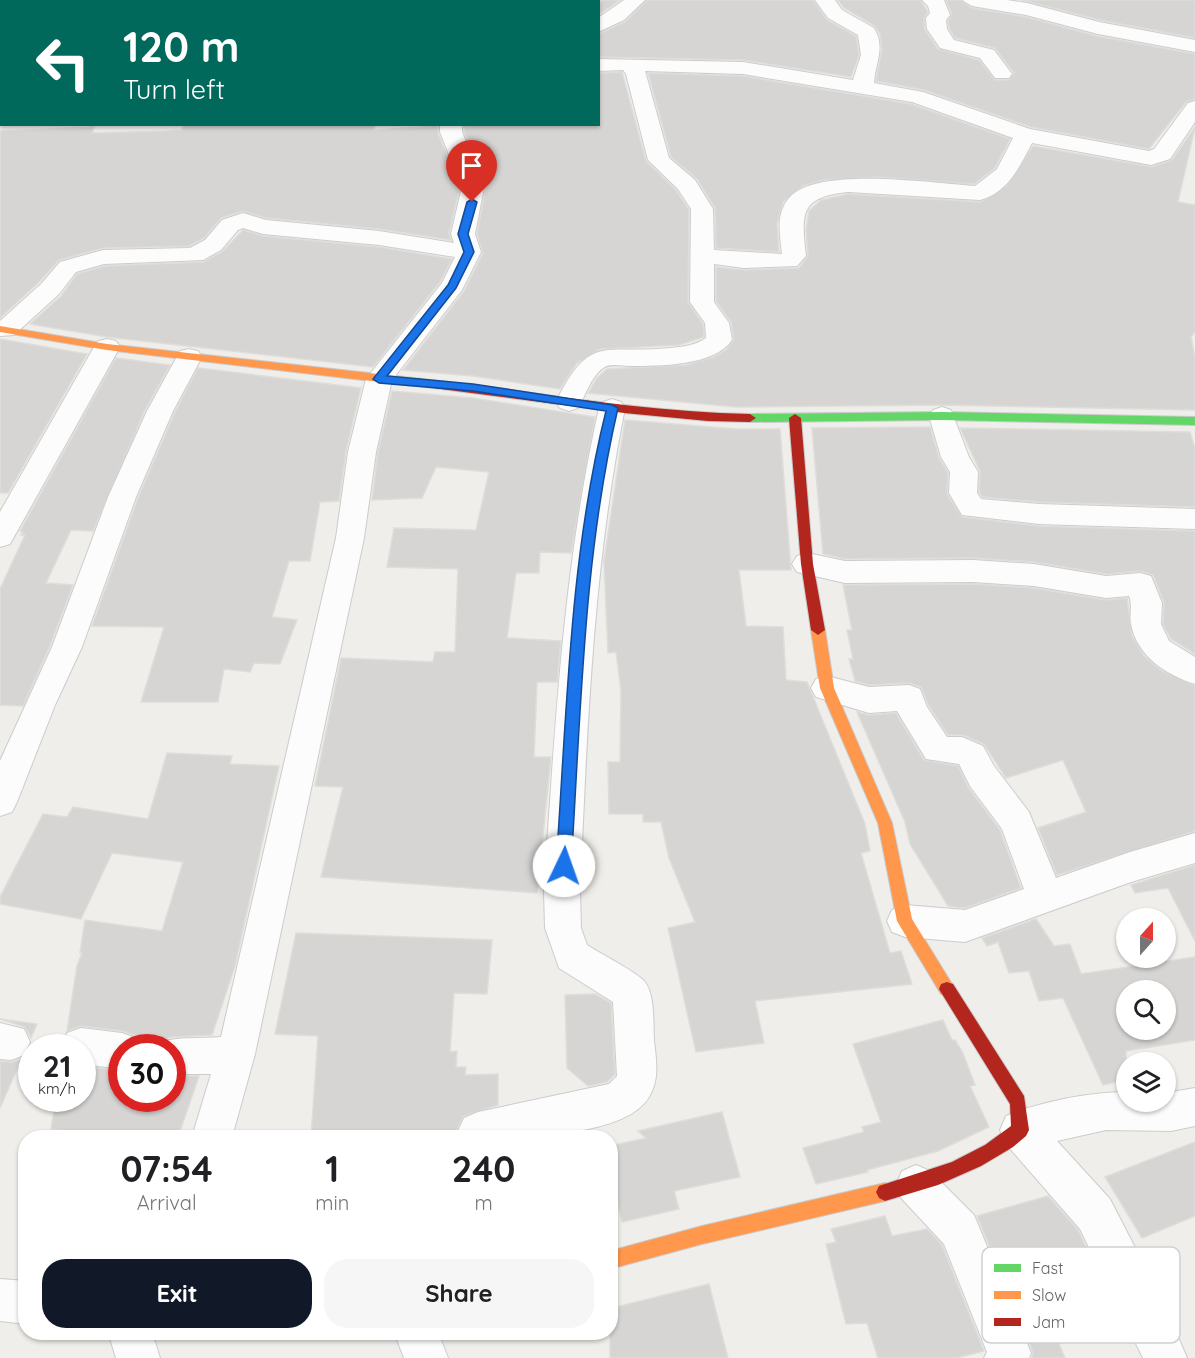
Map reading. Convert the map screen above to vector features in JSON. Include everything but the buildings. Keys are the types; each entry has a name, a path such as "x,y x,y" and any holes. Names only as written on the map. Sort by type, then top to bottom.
{"street":[{"path":"600,25 617,16 635,0"},
{"path":"825,0 835,14 867,32 871,55 864,71 863,88"},
{"path":"932,0 937,3 940,15 936,18 937,28 947,44 987,54 992,58 992,64 1002,74"},
{"path":"972,0 1048,7 1098,28 1195,46"},
{"path":"569,402 584,373 596,360 610,357 676,355 708,350 719,340 717,323 702,302 704,255 702,209 687,185 659,160 636,73 628,64"},
{"path":"600,65 742,68 916,96 1025,135 1151,158 1162,154 1195,107"},
{"path":"214,1130 236,1054 350,538 362,452 379,379 453,285 469,252 463,234 473,187 451,132 451,126"},
{"path":"704,255 744,261 789,261 794,256 790,220 800,200 822,188 848,185 980,193 1006,173 1025,135"},
{"path":"2,330 50,290 68,267 103,257 195,255 213,245 230,225 243,220 263,227 379,238 469,252"},
{"path":"2,330 107,347 379,379 473,387 612,408 736,418 942,416 1195,421"},
{"path":"0,537 107,347"},
{"path":"0,802 39,705 67,647 122,497 160,411 189,357"},
{"path":"487,1130 621,1101 635,1085 638,1070 631,993 572,956 563,928 562,890 580,624 596,474 612,408"},
{"path":"942,416 955,457 964,472 963,493 972,508 1039,514 1195,519"},
{"path":"795,418 807,564 827,688 885,824 905,921 1018,1102 1020,1130 1095,1214 1112,1247"},
{"path":"807,564 845,572 973,571 1034,575 1106,587 1140,585 1147,603 1146,624 1157,649 1195,672"},
{"path":"827,688 868,700 909,698 912,710 938,750 962,750 971,755 982,776 1017,822 1045,897"},
{"path":"905,921 965,926 1195,848"},
{"path":"186,1057 236,1054"},
{"path":"618,1258 702,1235 916,1185 1004,1145 1020,1130 1106,1111 1171,1112 1195,1107"},
{"path":"916,1185 959,1230 982,1287"},
{"path":"0,1300 18,1302"},
{"path":"132,1340 138,1358"},
{"path":"419,1340 426,1358"},
{"path":"1005,1343 1009,1353 1006,1358"},
{"path":"1159,1343 1165,1358"}],"traffic: fast":[{"path":"750,418 942,416 1195,421"}],"traffic: slow":[{"path":"0,329 107,347 414,382"},
{"path":"818,630 827,688 885,823 905,921 947,989"},
{"path":"618,1258 702,1235 885,1192"}],"traffic: jam":[{"path":"414,382 624,410 750,418"},
{"path":"795,418 807,564 818,630"},
{"path":"885,1192 938,1176 975,1160 1007,1141 1020,1130 1018,1102 947,989"}],"route":[{"path":"472,202 463,234 469,252 453,285 379,379 473,387 612,408 596,474 580,624 564,866"}]}
